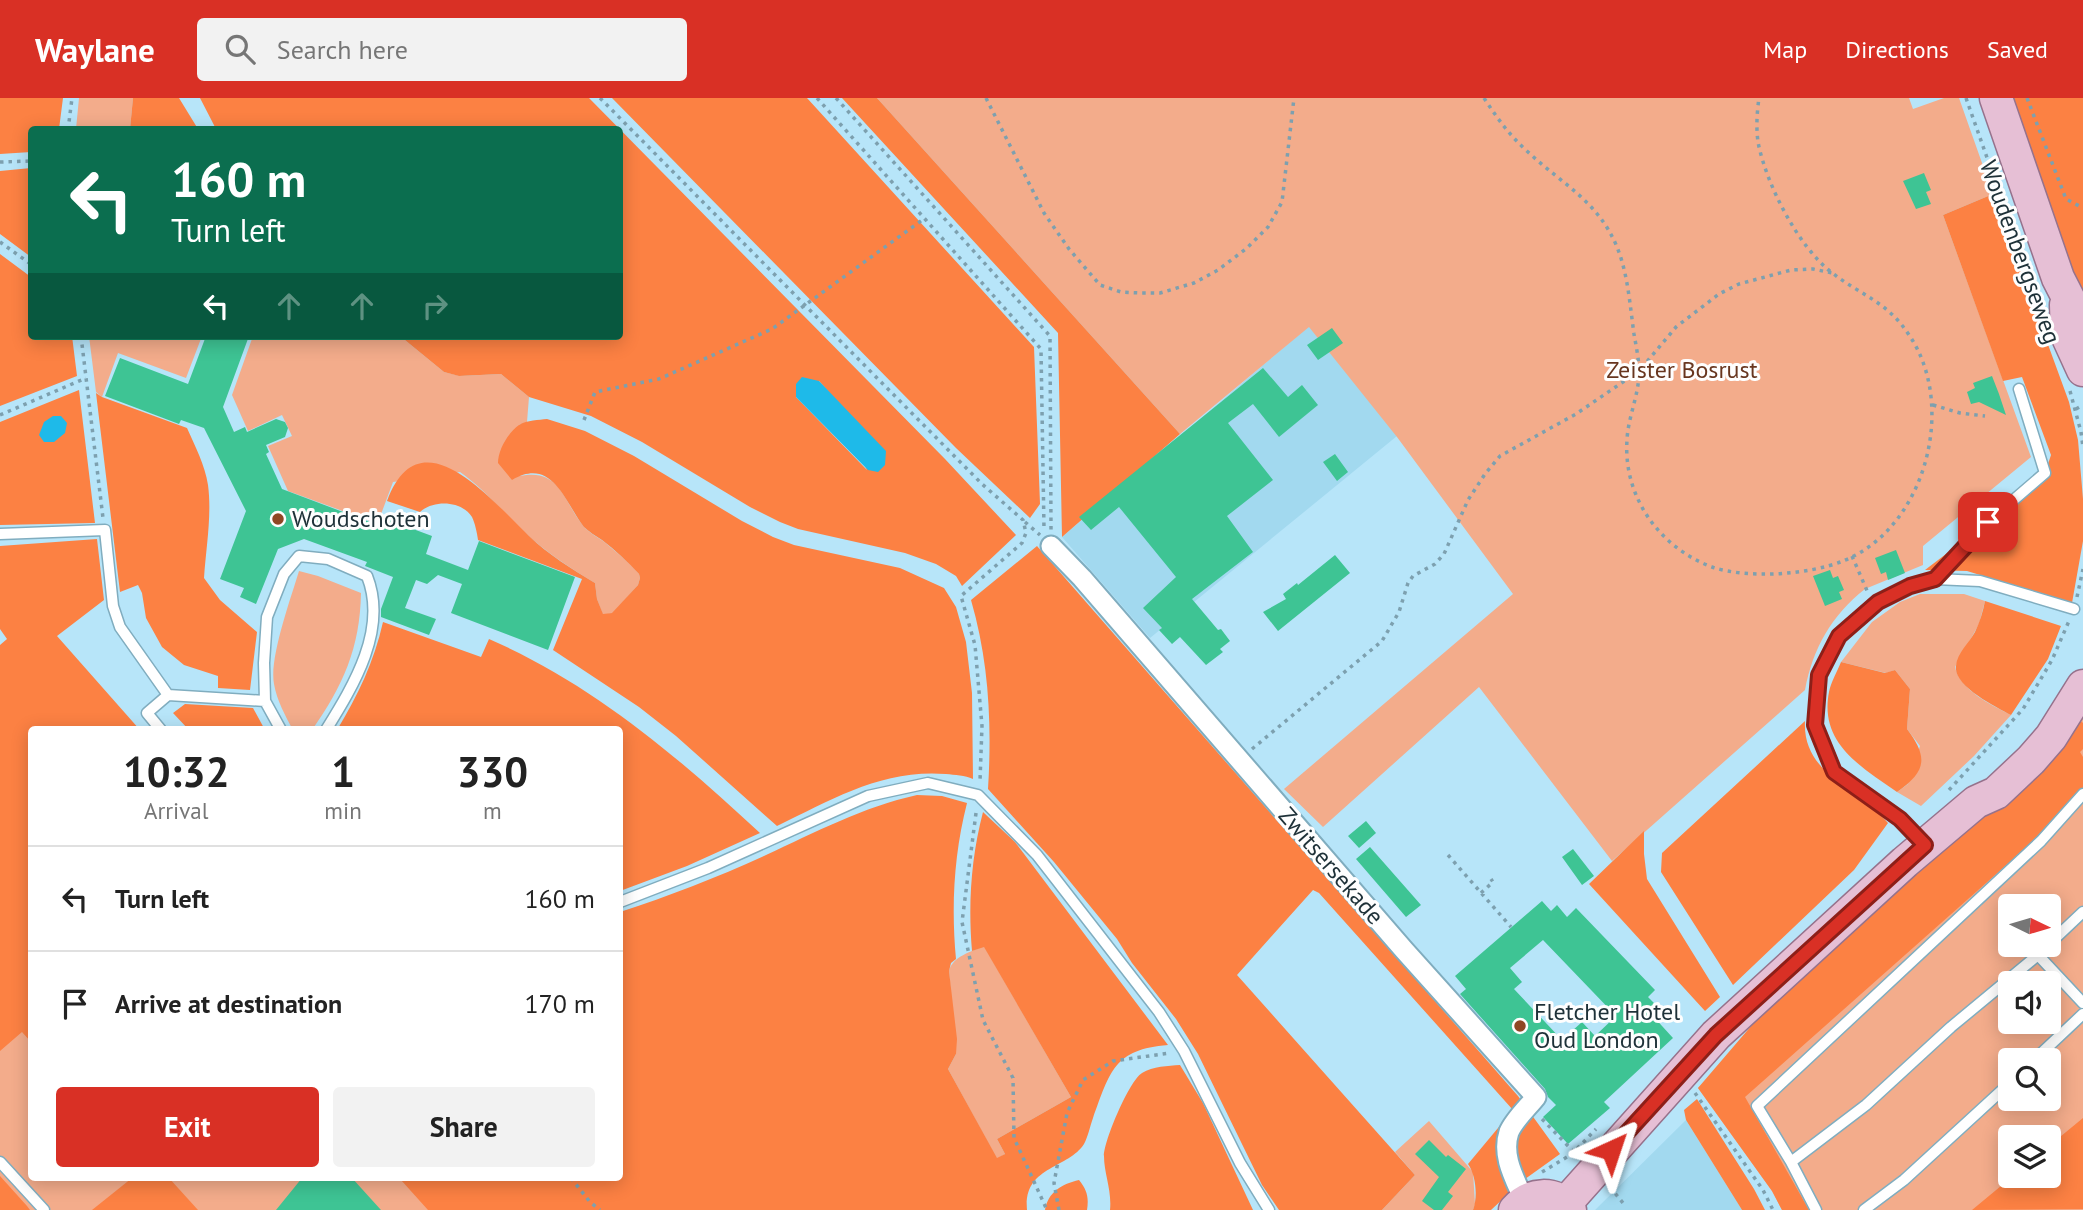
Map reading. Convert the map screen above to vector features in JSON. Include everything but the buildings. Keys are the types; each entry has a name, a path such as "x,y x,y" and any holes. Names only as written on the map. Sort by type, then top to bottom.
{"main road":[{"name":"Woudenbergseweg","path":"1996,98 2054,304 2083,327"},
{"path":"2054,304 2067,335 2075,378"},
{"path":"1519,1199 1548,1196 1567,1207 1716,1035 1976,802 1989,784 2009,768 2057,711 2083,661"},
{"path":"1976,802 1996,793 2031,760 2058,727 2083,686"}],"street":[{"name":"Zwitsersekade","path":"1051,546 1082,578 1404,950 1536,1097"},
{"path":"1519,1199 1507,1150 1510,1130 1536,1097"}],"lane":[{"path":"1935,579 1988,522 2045,473 2019,389"},
{"path":"0,534 105,530 113,606 120,627 168,695"},
{"path":"279,726 265,701 267,617 285,574 299,556 328,559 367,576 374,594 374,619 363,662 328,726"},
{"path":"1925,845 1900,819 1834,772 1815,725 1819,675 1839,636 1874,606 1910,586 1935,579 1980,581 2074,609"},
{"path":"158,726 147,713 168,695 265,701"},
{"path":"623,901 708,868 868,796 928,783 978,795 1037,855 1159,1012 1184,1051 1240,1163 1269,1210"},
{"path":"1816,1210 1757,1106 2041,841 2083,794"},
{"path":"2062,932 2083,912"},
{"path":"1791,1162 1866,1105 1951,1027 2036,957"},
{"path":"2040,957 2083,1003"},
{"path":"2047,1048 2083,1014"},
{"path":"1864,1210 1905,1180 1998,1094"},
{"path":"0,1162 44,1210"}],"path":[{"path":"68,126 72,98"},
{"path":"600,98 982,484 1044,539 1041,349 817,98"},
{"path":"836,98 1050,335 1051,546"},
{"path":"986,98 1044,213 1069,249 1100,285 1121,292 1160,293 1194,282 1218,270 1247,248 1268,227 1283,202 1294,98"},
{"path":"1484,98 1500,123 1528,153 1598,212 1619,251 1625,274 1639,371 1626,440 1628,465 1641,506 1666,540 1688,556 1736,574 1792,572 1841,562 1886,531 1910,499 1927,455 1933,405 1924,365 1911,337 1895,316 1876,300 1832,273 1811,255 1779,200 1758,143 1759,98"},
{"name":"Woudenbergseweg","path":"1966,98 2054,304"},
{"path":"2027,98 2066,199 2083,208"},
{"path":"0,162 28,161"},
{"path":"584,420 595,392 659,379 772,328 925,218"},
{"path":"0,242 28,262"},
{"path":"1239,759 1382,641 1395,620 1408,583 1413,576 1435,564 1444,554 1468,500 1500,456 1576,414 1639,371 1676,327 1719,294 1738,284 1791,270 1813,269 1832,273"},
{"path":"81,340 105,530"},
{"path":"0,415 86,378"},
{"path":"2075,378 2076,409 2083,447"},
{"path":"1933,405 1960,413 1985,416"},
{"path":"2076,409 2083,405"},
{"path":"1023,520 1026,533 1022,543 961,596 975,645 982,726 978,795 962,922 983,1020 1013,1078 1013,1138 1047,1210"},
{"path":"1852,556 1874,606"},
{"path":"1448,855 1511,927"},
{"path":"1481,893 1493,882 1491,879"},
{"path":"1059,1210 1054,1183 1067,1112 1083,1080 1113,1061 1184,1051"},
{"path":"1680,1074 1707,1107 1763,1190 1773,1210"},
{"path":"1536,1097 1541,1118 1574,1152"},
{"path":"1519,1199 1574,1152 1601,1124"},
{"path":"573,1181 600,1210"},
{"path":"1609,1186 1623,1203"}],"shaded area":[{"path":"0,98 63,98 59,126 28,126 28,152 0,154"},
{"path":"133,98 179,98 196,126 130,126"},
{"path":"200,98 589,98 617,126 214,126"},
{"path":"612,98 807,98 1034,347 1040,504 1030,518 956,448"},
{"path":"842,98 877,98 1180,434 1062,537 1058,333"},
{"path":"2006,98 2083,98 2083,307"},
{"path":"623,132 945,459 1016,535 962,586 956,576 936,564 905,553 798,529 780,522 642,442 591,416 529,397 501,374 459,376 444,372 405,340 623,340","holes":["819,381 828,391 867,470 796,397 796,384"]},
{"path":"28,168 28,255 0,234 0,171"},
{"path":"1993,194 2069,402 2078,440 2083,541 2072,603 1967,571 1925,570 2018,499 2045,473 2051,455 2022,377 2003,381 1943,215"},
{"path":"0,254 28,275 28,340 72,340 77,376 0,406"},
{"path":"1309,326 1397,436 1150,638 1062,537"},
{"path":"79,390 95,523 0,525 0,422"},
{"path":"96,393 187,428 208,485 209,520 204,578 220,600 257,632 250,690 218,688 218,676 184,665 162,647 146,618 138,585 120,592"},
{"path":"547,419 585,431 634,456 773,537 794,545 900,568 944,588 956,607 966,642 972,693 973,779 946,774 923,774 879,781 838,796 777,826 676,736 639,707 553,650 582,579 478,540 472,517 461,507 439,504 420,512 387,501 401,475 418,464 437,464 457,472 477,486 545,549 595,583 603,614 612,613 638,585 639,574 612,548 584,527 564,495 548,478 538,474 526,474 512,480 498,463 502,447 515,428 526,422"},
{"path":"97,539 104,600 57,636 136,726 28,726 28,1039 22,1032 0,1051 0,645 7,639 0,629 0,546"},
{"path":"1037,546 1518,1096 1560,1154 1521,1182 1491,1210 1473,1210 1475,1186 1468,1164 1513,1110 1319,893 1313,890 1237,975 1415,1175 1382,1210 1279,1210 1262,1185 1198,1054 1176,1019 1132,963 1117,939 1054,862 988,789 988,693 982,647 971,600"},
{"path":"1985,601 2061,626 2048,659 2011,715 1977,695 1957,674 1959,657 1975,632"},
{"path":"383,622 481,657 489,639 564,678 633,724 698,777 760,833 687,866 623,890 623,726 339,726 365,678"},
{"path":"1841,662 1885,673 1895,670 1910,689 1907,729 1919,748 1921,763 1914,777 1897,792 1857,763 1846,752 1830,726 1829,692"},
{"path":"185,704 253,708 263,726 185,726 173,713"},
{"path":"2078,719 2083,723 2083,749 2080,752 2083,757 2083,790 2038,837 1745,1097 1809,1210 1782,1210 1772,1191 1698,1088 1788,983"},
{"path":"1805,721 1807,739 1813,755 1823,768 1888,823 1854,870 1733,985 1661,872 1662,853"},
{"path":"917,795 942,796 967,803 955,880 956,959 951,963 949,971 957,1039 956,1054 948,1069 997,1158 1005,1154 997,1139 1071,1097 984,947 972,951 972,881 983,812 1015,842 1168,1045 1136,1052 1117,1066 1104,1088 1084,1144 1068,1159 1039,1176 1028,1196 1027,1210 428,1210 402,1181 623,1181 623,911 675,893 859,813"},
{"path":"1644,831 1647,879 1720,997 1705,1011 1589,884"},
{"path":"1180,1065 1203,1103 1253,1210 1110,1210 1105,1148 1124,1099 1142,1073"},
{"path":"1697,1099 1765,1210 1742,1210 1686,1120 1684,1110"},
{"path":"2083,1118 2083,1209 1972,1210 1999,1188 2061,1188 2061,1136"},
{"path":"1686,1120 1742,1210 1595,1210"},
{"path":"0,1176 27,1206 30,1210 0,1210"},
{"path":"1079,1180 1087,1194 1087,1210 1045,1210 1049,1198 1057,1190"},
{"path":"128,1181 172,1181 198,1210 92,1210"}],"green space":[{"path":"79,98 133,98 130,126 76,126"},
{"name":"Zeister Bosrust","path":"877,98 1909,98 1913,109 1944,98 1959,98 1993,194 1943,215 2031,457 1923,546 1923,565 1865,589 1853,599 1825,634 1813,660 1805,690 1612,861 1479,687 1323,827 1284,789 1513,594 1397,437 1309,327 1180,434"},
{"path":"90,340 200,340 186,378 118,353 102,397 96,392"},
{"path":"252,340 405,340 444,372 460,376 501,374 529,397 527,422 519,425 520,476 545,477 553,482 585,528 639,574 638,585 613,613 603,615 595,583 540,545 460,472 393,482 380,517 373,514 370,521 288,491 268,446 292,436 282,415 248,431 232,395"},
{"path":"299,571 361,593 357,631 348,666 333,698 315,726 291,726 279,702 274,684 275,659"},
{"path":"1920,594 1964,594 1985,601 1979,624 1955,667 1970,690 2011,715 1974,756 1921,806 1897,792 1908,784 1920,746 1907,729 1910,689 1895,670 1886,673 1841,662 1872,622 1900,602"},
{"path":"0,693 29,726 28,1181 530,1181 558,1210 0,1210"},
{"path":"2083,711 2083,1210 1782,1210 1772,1191 1698,1088"},
{"path":"984,946 1071,1097 997,1139 1005,1154 997,1159 948,1069 956,1054 949,971 958,958"},
{"path":"1429,1121 1473,1172 1473,1210 1382,1210 1415,1175 1395,1152"}],"water":[{"path":"802,377 819,381 886,451 885,465 878,472 868,470 796,397 796,384"},
{"path":"53,416 61,416 67,423 65,433 54,442 44,442 39,435 44,422"}],"place":[{"name":"Woudschoten","path":"278,519"},
{"name":"Fletcher Hotel Oud London","path":"1520,1026"}],"route":[{"path":"1611,1150 1716,1035 1925,845 1900,819 1834,772 1815,725 1819,675 1839,636 1878,602 1910,586 1935,579 1988,522"}]}
